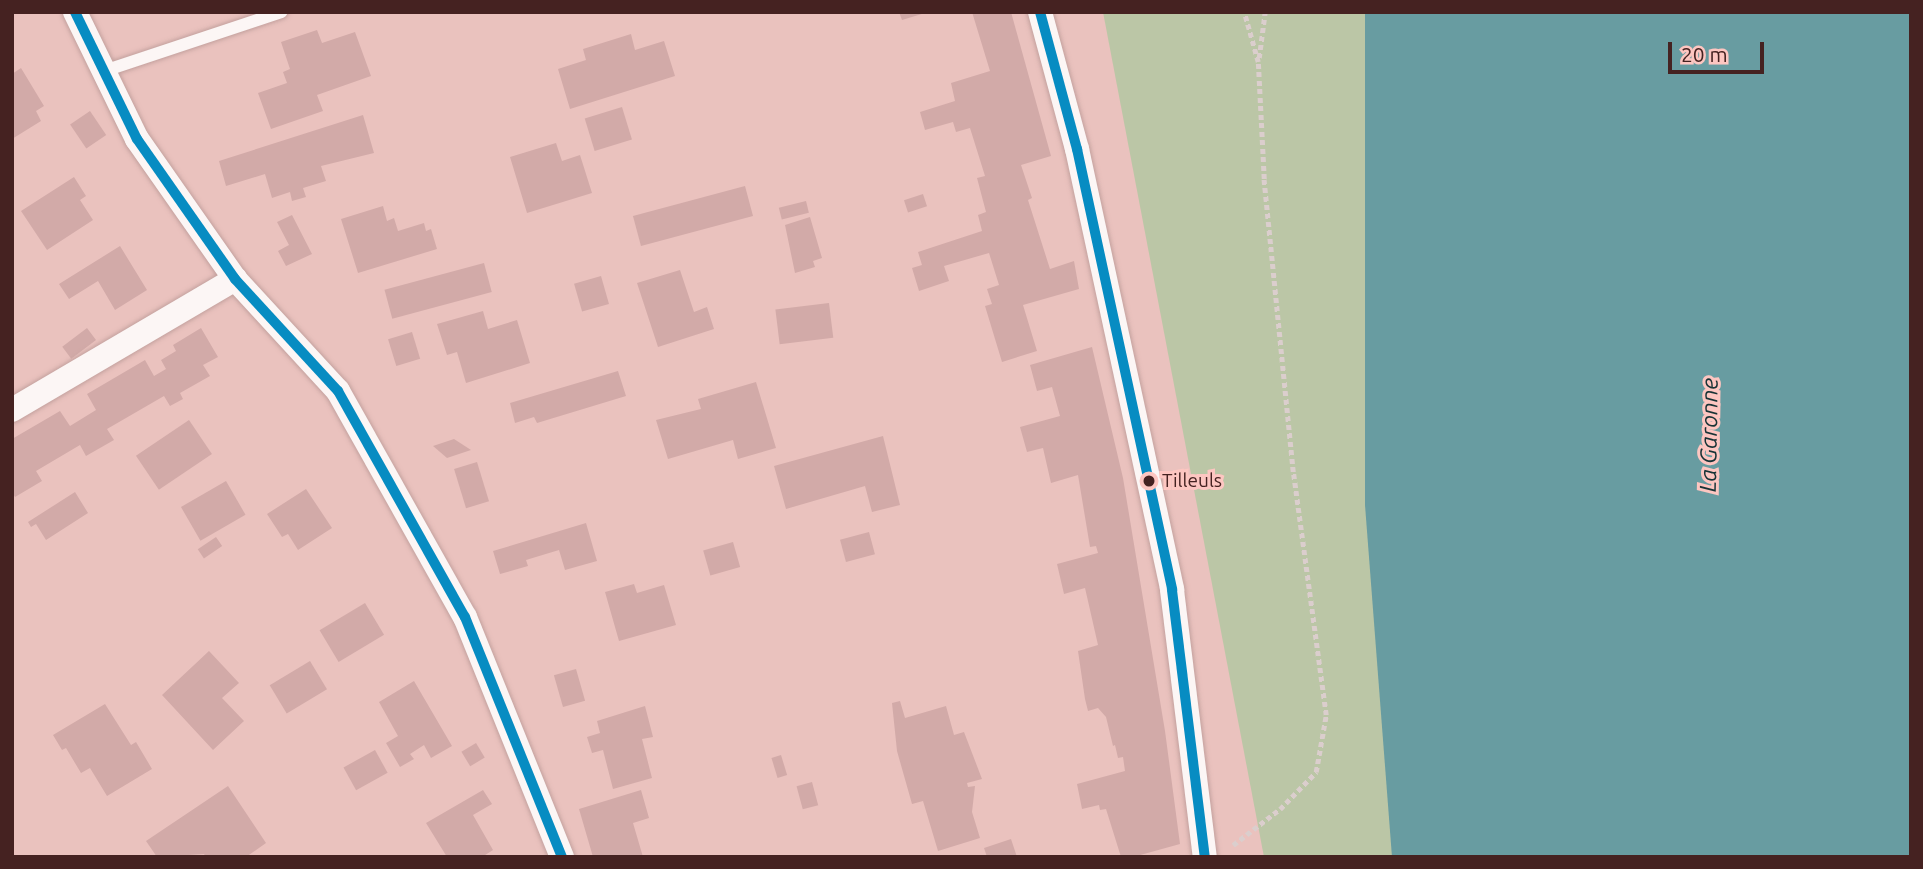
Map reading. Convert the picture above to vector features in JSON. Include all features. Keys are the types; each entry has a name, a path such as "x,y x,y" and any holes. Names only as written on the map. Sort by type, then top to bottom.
{"street":[{"path":"75,12 137,139 235,279 338,391 465,617 562,857"},
{"path":"1040,12 1077,149 1170,577 1205,857"},
{"path":"12,410 235,279"}],"lane":[{"path":"104,71 281,12"}],"path":[{"path":"1244,12 1258,62"},
{"path":"1233,845 1280,809 1316,772 1326,716 1292,461 1264,180 1258,62 1265,12"}],"green space":[{"path":"1103,12 1381,12 1414,857 1264,857"}],"water":[{"name":"La Garonne","path":"1365,12 1911,12 1911,857 1392,857 1365,505"}],"building":[{"path":"899,12 924,12 925,13 902,20"},
{"path":"972,12 1011,12 1051,156 1021,165 1032,198 1028,200 1050,269 1074,261 1079,289 1023,305 1037,351 1002,362 985,306 992,304 987,289 999,285 989,253 944,266 949,281 919,291 912,268 922,265 918,252 982,231 978,215 986,212 977,178 985,176 970,128 956,132 953,122 925,130 920,112 955,101 951,83 990,71"},
{"path":"317,30 322,43 355,32 371,76 317,95 323,111 271,129 258,93 287,83 283,72 290,69 281,42"},
{"path":"631,34 635,50 664,41 675,76 570,109 558,69 586,60 583,49"},
{"path":"21,68 44,106 36,111 41,121 12,139 12,74"},
{"path":"622,107 632,140 595,151 585,118"},
{"path":"90,111 106,135 86,148 70,124"},
{"path":"363,115 374,153 321,166 326,181 303,188 306,197 292,201 290,192 272,198 265,174 226,186 219,161"},
{"path":"556,143 562,161 580,155 592,193 527,213 510,157"},
{"path":"74,177 86,196 80,200 93,220 47,250 21,211"},
{"path":"745,186 753,216 641,246 633,216"},
{"path":"923,194 927,206 908,213 904,200"},
{"path":"806,201 809,213 782,219 779,208"},
{"path":"383,206 387,221 394,218 398,231 424,223 426,231 431,229 437,249 358,273 341,219"},
{"path":"292,215 312,254 286,266 278,251 289,245 277,222"},
{"path":"810,217 822,258 813,261 815,267 795,273 785,225"},
{"path":"120,246 147,290 115,310 98,281 69,299 59,284"},
{"path":"484,263 492,292 392,319 385,290"},
{"path":"680,270 694,312 707,307 714,329 658,347 637,283"},
{"path":"601,276 609,304 582,312 574,284"},
{"path":"829,303 833,338 780,344 775,310"},
{"path":"483,311 488,329 517,320 530,363 466,383 457,352 447,355 437,324"},
{"path":"87,328 96,340 71,359 62,347"},
{"path":"201,328 218,357 203,365 210,376 180,393 183,399 170,406 164,396 107,429 114,440 86,456 80,445 36,471 42,481 15,497 12,492 12,439 60,411 70,426 96,410 87,394 145,360 154,376 166,369 161,360 176,351 173,345"},
{"path":"412,332 420,359 396,366 388,339"},
{"path":"1092,347 1123,478 1165,731 1180,844 1133,857 1121,857 1106,809 1100,810 1099,805 1082,809 1077,784 1125,771 1123,757 1118,758 1115,745 1113,746 1106,717 1098,708 1088,711 1085,699 1078,651 1098,645 1085,588 1064,594 1057,564 1098,553 1096,546 1090,547 1078,475 1051,483 1043,448 1027,452 1020,427 1060,416 1052,387 1037,391 1030,365"},
{"path":"618,371 626,396 537,423 534,417 515,423 510,403"},
{"path":"756,382 776,448 738,459 733,440 668,459 656,420 701,409 698,399"},
{"path":"189,420 212,454 159,490 136,456"},
{"path":"883,436 900,505 872,512 865,486 786,509 774,466"},
{"path":"454,439 471,450 447,458 433,446"},
{"path":"477,462 489,501 466,508 454,469"},
{"path":"226,481 246,515 200,541 181,507"},
{"path":"306,489 332,528 298,550 288,534 282,537 267,514"},
{"path":"75,492 88,513 46,540 36,524 31,527 28,522"},
{"path":"586,523 597,561 565,570 559,550 526,560 528,566 500,574 493,551"},
{"path":"869,532 875,554 846,562 840,540"},
{"path":"216,537 222,546 204,558 198,549"},
{"path":"733,542 740,567 710,576 703,551"},
{"path":"634,584 637,593 664,585 676,625 619,641 605,592"},
{"path":"365,603 384,635 339,662 320,630"},
{"path":"209,651 239,683 222,698 244,721 213,750 162,695"},
{"path":"310,661 327,689 287,713 270,685"},
{"path":"576,669 585,701 563,707 554,675"},
{"path":"414,681 452,746 431,758 424,745 410,754 414,759 400,767 386,743 398,736 379,702"},
{"path":"900,701 905,718 946,706 954,735 964,732 982,779 967,783 968,787 975,786 972,812 980,838 938,851 923,801 912,804 897,751 892,703"},
{"path":"105,704 131,745 136,742 152,769 107,796 90,768 81,773 66,748 62,750 53,735"},
{"path":"645,706 653,737 642,739 652,778 613,789 603,750 592,753 587,737 600,733 597,721"},
{"path":"476,743 485,758 470,766 461,752"},
{"path":"375,750 388,773 356,790 344,767"},
{"path":"781,755 787,775 778,778 771,758"},
{"path":"812,782 818,805 803,809 797,786"},
{"path":"228,786 266,843 246,857 206,857 204,854 157,857 146,841"},
{"path":"483,790 492,804 473,815 493,850 482,857 447,857 426,823"},
{"path":"641,790 649,818 633,823 643,857 593,857 579,809"},
{"path":"1011,839 1017,857 987,857 984,848"}],"transit line":[{"path":"75,12 137,139 235,279 338,391 465,617 562,857"},
{"path":"1040,12 1077,149 1172,590 1205,857"}],"place":[{"name":"Tilleuls","path":"1149,481"}]}
